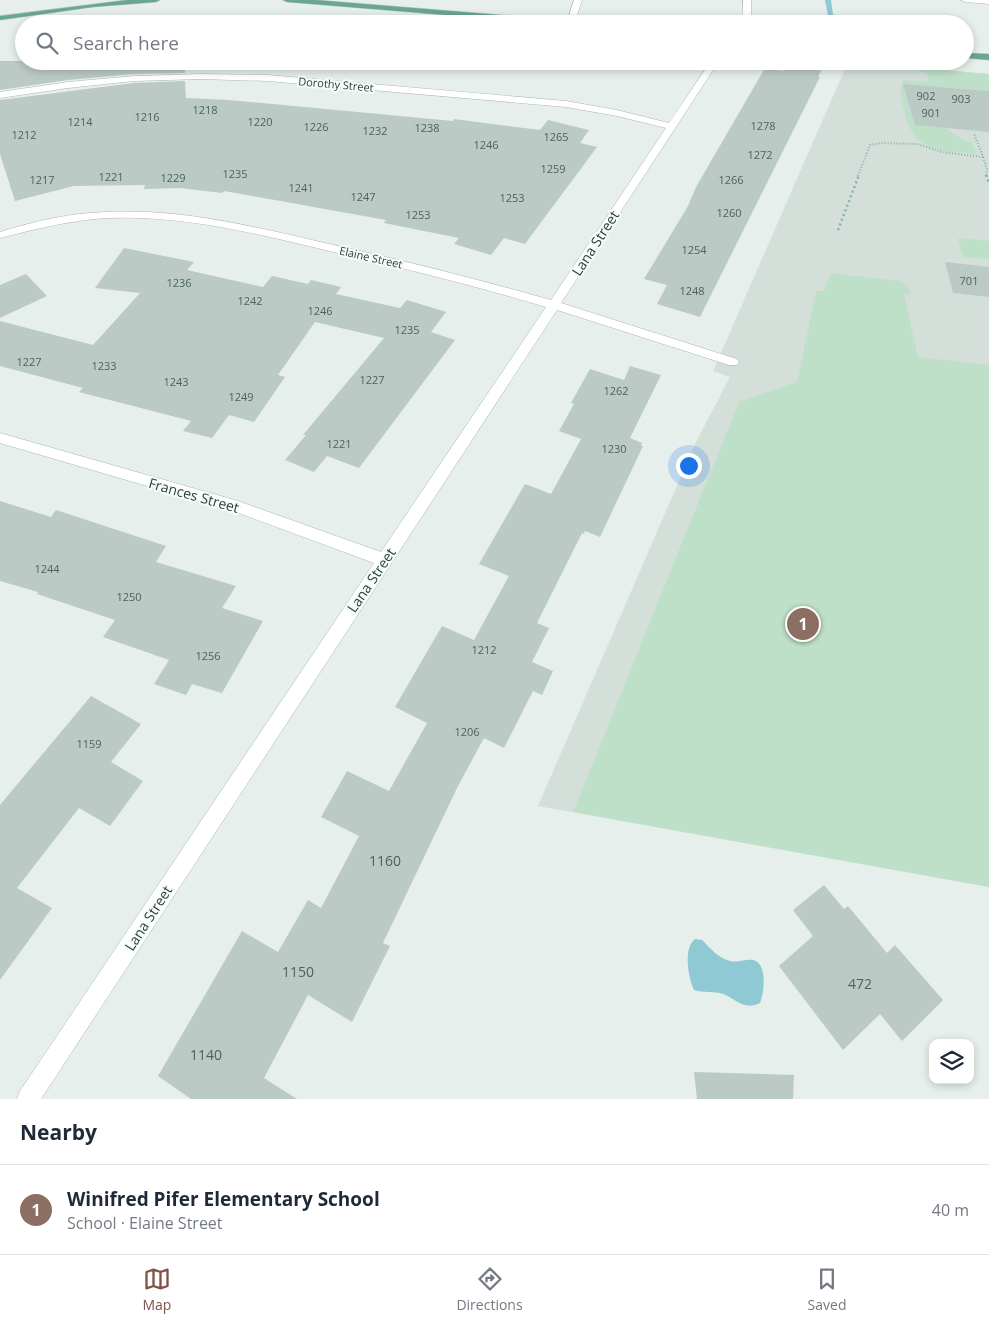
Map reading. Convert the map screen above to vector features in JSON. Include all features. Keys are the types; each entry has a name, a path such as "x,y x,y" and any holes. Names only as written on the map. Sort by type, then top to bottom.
{"main road":[{"path":"21,15 93,5 156,0"},
{"path":"287,0 481,15"},
{"path":"0,18 15,16"},
{"path":"974,56 989,57"}],"street":[{"path":"573,15 578,0"},
{"path":"747,0 747,15"},
{"path":"965,0 989,2"},
{"name":"Lana Street","path":"28,1099 709,70"},
{"name":"Dorothy Street","path":"0,95 104,80 164,76 232,76 566,104 617,113 671,126"},
{"name":"Elaine Street","path":"0,235 53,222 97,216 140,215 184,218 232,225 415,266 555,304 733,362"},
{"name":"Frances Street","path":"0,438 238,508 385,560"}],"path":[{"path":"974,134 987,169 985,172 989,182"},
{"path":"838,230 870,145 881,143 917,144 942,152 982,157"}],"shaded area":[{"path":"845,70 942,70 989,74 989,887 538,806 696,442 730,377 713,371"}],"green space":[{"path":"944,70 989,74 989,91 904,84 915,125 945,128 965,141 972,142 976,154 931,148 923,144 916,137 905,114 901,89 903,80 925,82 929,80 927,73 921,71"},
{"path":"958,238 989,241 989,259 963,257"},
{"path":"830,273 901,281 909,288 911,294 904,294 918,357 989,365 989,887 573,812 739,402 797,382 816,291 824,291"}],"water":[{"path":"695,939 702,940 714,952 726,960 736,962 753,960 758,962 764,979 760,1003 749,1006 723,994 694,990 690,978 688,956 691,943"}],"building":[{"path":"0,61 15,61 15,70 185,70 185,73 134,74 68,80 0,90"},
{"path":"764,70 822,70 818,77 820,77 700,317 657,304 667,285 644,279 688,206 696,187"},
{"path":"185,81 186,98 229,100 453,121 454,119 540,130 548,120 589,130 580,143 597,147 525,244 504,238 491,255 454,244 459,238 384,223 386,220 224,191 222,193 180,188 144,189 145,185 74,186 15,201 0,154 0,100 134,83"},
{"path":"903,84 989,91 989,132 915,125"},
{"path":"124,248 194,262 187,270 263,287 272,276 308,284 311,280 341,287 336,294 400,308 407,300 446,312 431,332 455,340 359,468 327,456 314,472 285,460 306,435 303,435 384,338 315,322 278,375 285,377 254,422 229,415 212,438 183,431 191,421 79,392 83,388 0,366 0,321 93,345 140,293 95,288"},
{"path":"945,262 989,267 989,297 953,293"},
{"path":"26,274 47,296 0,318 0,285"},
{"path":"630,366 661,375 630,438 642,443 641,446 643,446 600,537 585,531 584,534 582,533 537,623 549,628 532,662 553,671 542,695 533,691 504,748 484,738 458,786 383,943 390,946 352,1022 308,995 264,1078 297,1099 191,1099 158,1076 242,931 278,952 308,900 321,908 359,836 321,817 347,771 389,791 427,723 395,707 442,626 474,640 509,576 479,564 525,484 551,494 581,439 559,431 574,404 571,403 590,369 624,380"},
{"path":"0,501 51,517 56,510 166,546 156,562 236,586 222,608 263,621 222,693 192,684 186,695 154,684 169,660 103,637 115,620 37,594 38,592 0,581"},
{"path":"91,696 141,724 111,762 143,781 110,826 79,808 17,888 52,908 0,980 0,805"},
{"path":"824,885 844,909 848,906 887,953 895,945 943,1000 902,1041 880,1014 843,1050 779,966 813,936 793,910"},
{"path":"694,1072 794,1075 793,1099 697,1099"}],"waterway":[{"path":"828,0 831,15"}],"place":[{"name":"Winifred Pifer Elementary School","path":"803,624"}]}
